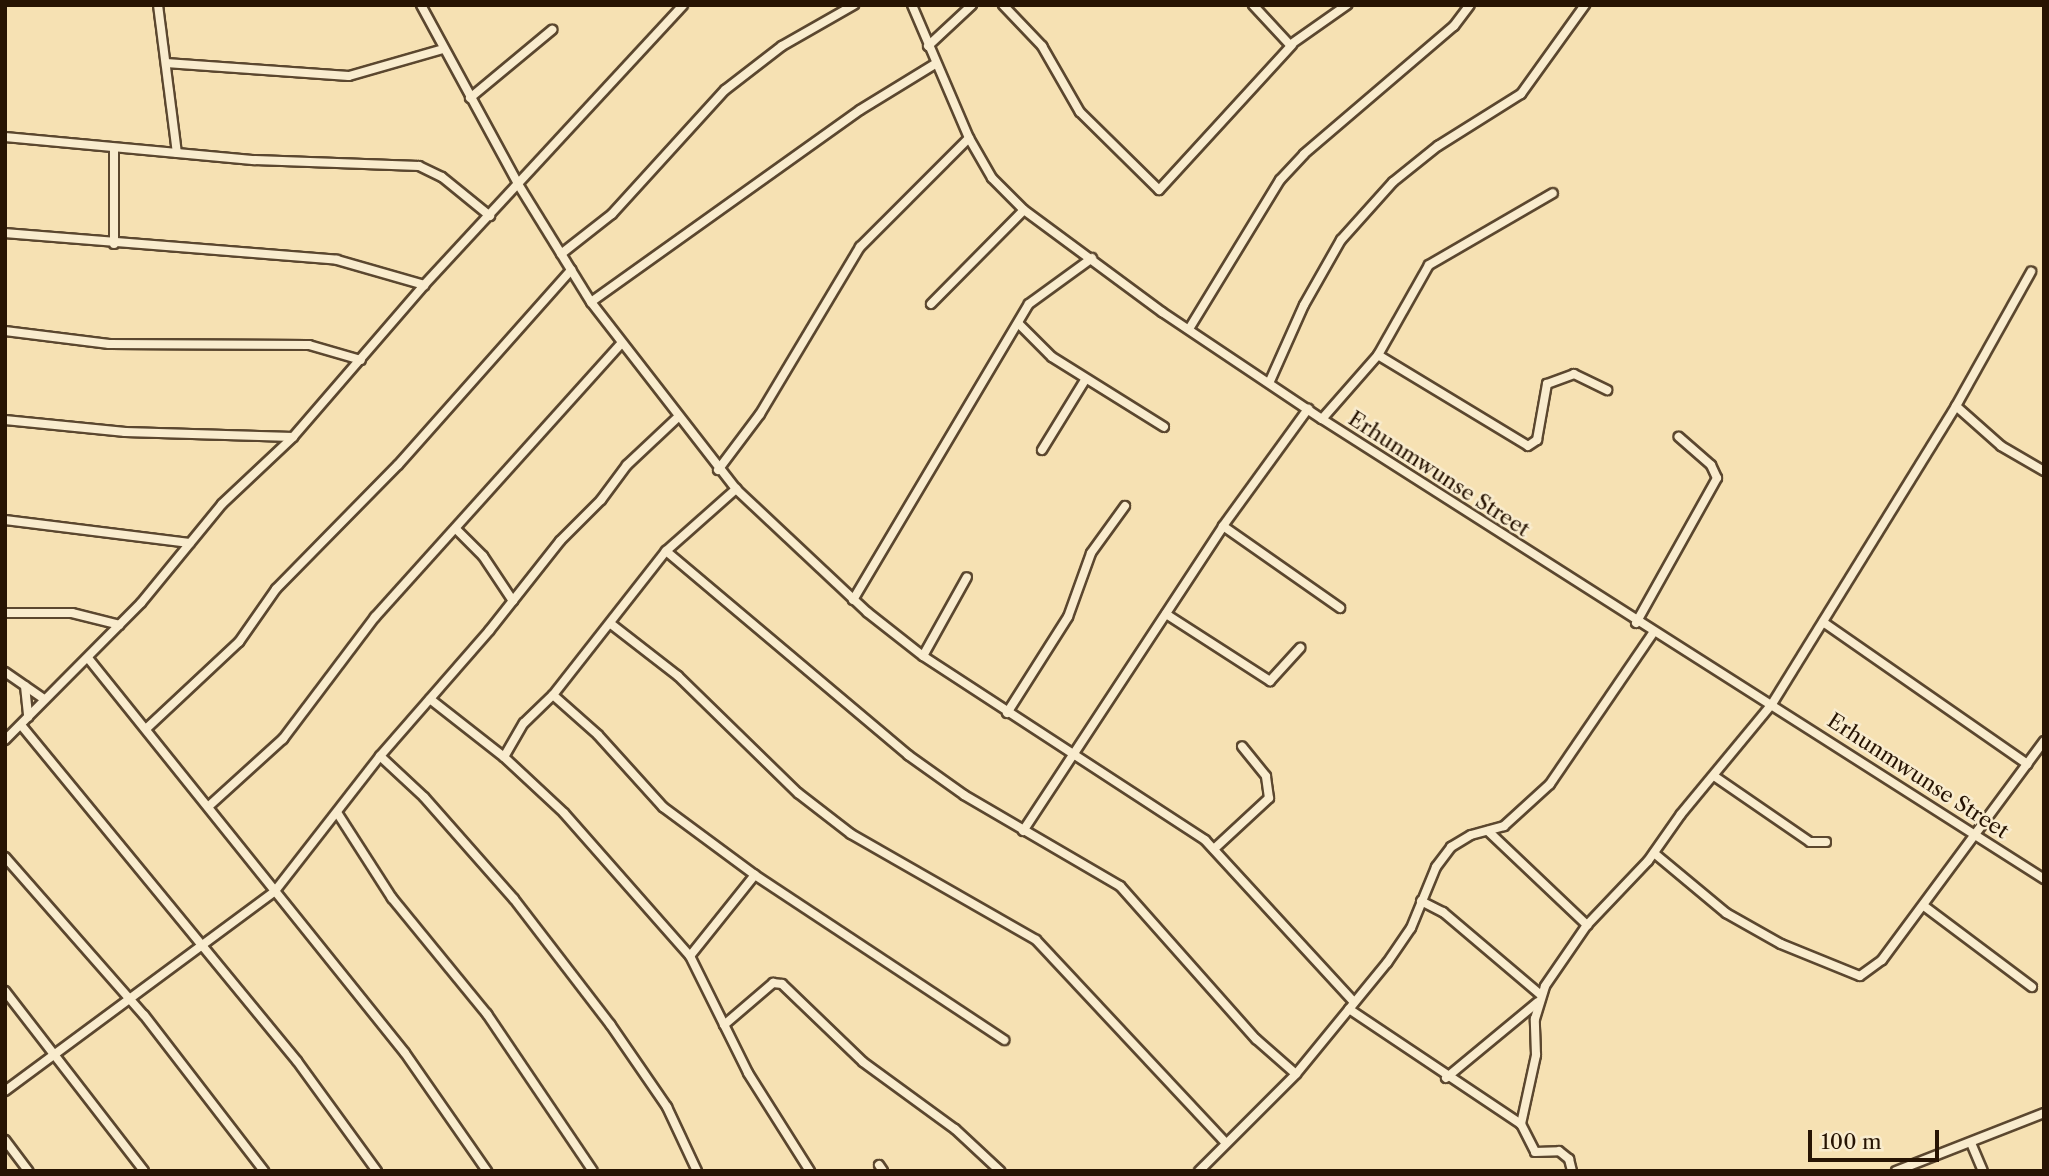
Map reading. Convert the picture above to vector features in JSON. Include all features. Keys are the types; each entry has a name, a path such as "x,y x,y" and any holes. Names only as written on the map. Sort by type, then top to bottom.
{"street":[{"path":"158,5 177,153"},
{"path":"421,5 518,184 591,302 677,418 736,489 853,600 923,656 1007,713 1074,751 1214,849 1351,1006 1446,1078 1521,1124 1535,1152 1559,1151 1569,1159 1572,1171"},
{"path":"5,740 120,625 222,504 293,436 424,285 683,5"},
{"path":"561,254 612,214 725,90 782,46 854,5"},
{"name":"Erhunmwunse Street","path":"912,5 935,64 969,138 992,177 1024,210 1189,329 1322,419 1636,623 1772,704 1977,833 2044,879"},
{"path":"928,46 972,5"},
{"path":"1003,5 1042,46 1080,112 1159,190 1292,44 1347,5"},
{"path":"1253,5 1283,41 1292,44"},
{"path":"1189,329 1280,180 1304,154 1454,26 1470,5"},
{"path":"1270,382 1294,326 1341,240 1393,182 1429,153 1521,94 1585,5"},
{"path":"470,98 552,30"},
{"path":"166,63 349,76 443,49"},
{"path":"591,302 860,110 935,64"},
{"path":"5,137 177,153 419,166 442,177 490,216"},
{"path":"718,470 760,414 860,247 969,138"},
{"path":"114,148 114,244"},
{"path":"1322,419 1378,355 1429,265 1553,192"},
{"path":"931,304 1024,210"},
{"path":"5,233 114,244 337,260 424,285"},
{"path":"853,600 1035,299 1092,258"},
{"path":"147,728 239,642 275,589 398,465 571,270"},
{"path":"1446,1078 1540,998 1587,925 1654,853 1772,704 1956,406 2031,272"},
{"path":"1020,325 1052,357 1164,427"},
{"path":"5,331 108,344 309,345 361,360"},
{"path":"209,807 283,739 353,644 621,344"},
{"path":"1378,355 1528,446 1537,440 1547,384 1574,374 1594,380 1607,390"},
{"path":"1042,450 1085,380"},
{"path":"1956,406 2001,446 2044,471"},
{"path":"1023,831 1223,526 1308,409"},
{"path":"5,1091 129,997 204,947 275,891 338,814 380,756 618,475 677,418"},
{"path":"5,420 125,432 293,436"},
{"path":"1636,623 1717,478 1711,465 1679,437"},
{"path":"504,757 524,723 553,695 666,551 736,489"},
{"path":"1007,713 1068,617 1091,553 1125,506"},
{"path":"5,520 190,543"},
{"path":"1223,526 1340,608"},
{"path":"456,529 483,556 513,601"},
{"path":"666,551 908,755 1023,831 1120,886 1256,1039 1296,1074"},
{"path":"923,656 967,577"},
{"path":"5,613 82,614 120,625"},
{"path":"1166,614 1270,681 1300,648"},
{"path":"1824,622 2027,764"},
{"path":"611,624 678,676 798,793 851,834 1037,940 1225,1142"},
{"path":"1199,1171 1225,1142 1296,1074 1351,1006 1410,928 1436,867 1451,847 1504,826 1530,806 1550,784 1653,633"},
{"path":"88,658 147,728 405,1053 487,1171"},
{"path":"5,672 44,699"},
{"path":"24,686 28,717"},
{"path":"553,695 598,735 663,807 755,875 1004,1040"},
{"path":"430,699 504,757 564,813 690,956 724,1025 810,1171"},
{"path":"21,725 204,947 377,1171"},
{"path":"1654,853 1726,913 1781,944 1853,975 1869,973 1924,906 2044,741"},
{"path":"1214,849 1269,798 1266,776 1242,747"},
{"path":"380,756 424,797 514,898 610,1024 667,1107 697,1171"},
{"path":"1714,776 1810,842 1826,842"},
{"path":"338,814 392,898 502,1035 593,1171"},
{"path":"1488,831 1587,925"},
{"path":"5,857 129,997 264,1171"},
{"path":"690,956 755,875"},
{"path":"1421,901 1443,912 1540,998"},
{"path":"1924,906 2032,987"},
{"path":"724,1025 774,983 782,984 863,1062 955,1129 1000,1171"},
{"path":"5,991 144,1171"},
{"path":"1521,1124 1536,1055 1540,998"},
{"path":"1896,1171 2044,1112"},
{"path":"5,1140 28,1171"},
{"path":"1971,1143 1983,1171"}]}
